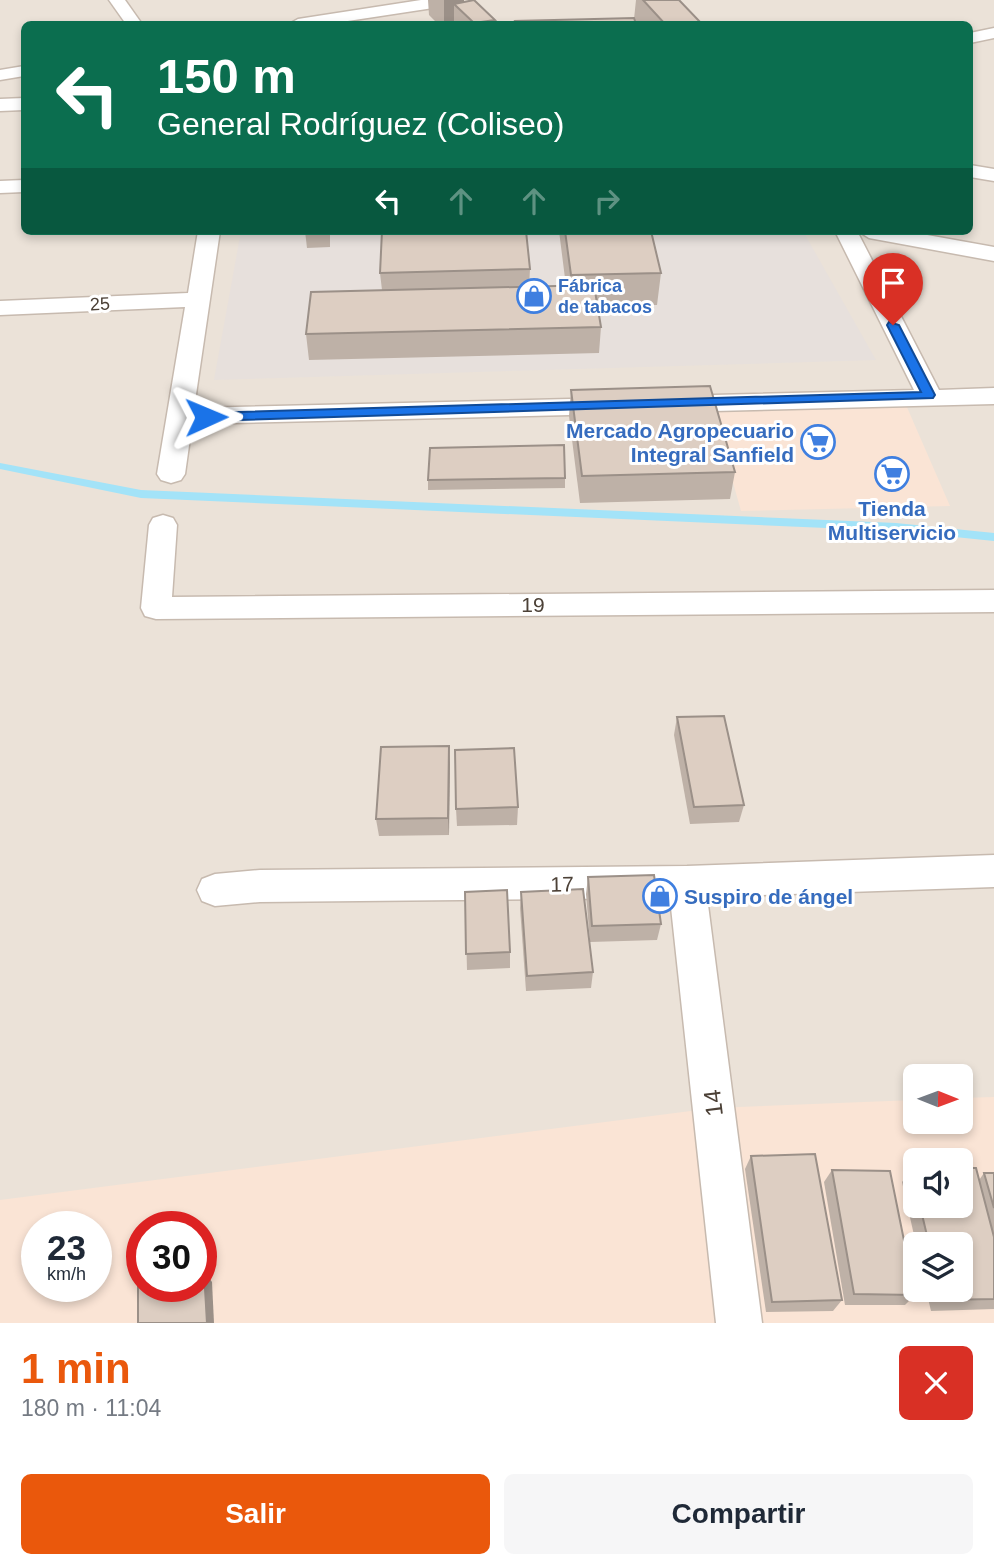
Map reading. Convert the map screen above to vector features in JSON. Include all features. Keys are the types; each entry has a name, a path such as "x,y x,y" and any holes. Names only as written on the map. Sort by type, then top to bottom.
{"street":[{"path":"117,0 132,21"},
{"path":"313,21 397,4 453,0"},
{"path":"397,4 413,21"},
{"path":"973,37 994,33"},
{"path":"0,75 21,72"},
{"path":"0,105 21,104"},
{"path":"973,172 994,175"},
{"path":"0,187 21,186"},
{"path":"171,474 208,235"},
{"path":"848,235 929,395"},
{"path":"891,235 994,254"},
{"name":"25","path":"0,309 200,299"},
{"path":"180,416 365,414 929,395 994,396"},
{"name":"19","path":"163,525 156,608 994,601"},
{"name":"17","path":"215,890 260,887 687,882 994,871"},
{"name":"14","path":"687,882 739,1323"}],"shaded area":[{"path":"0,0 994,0 994,1323 0,1323"},
{"name":"Fábrica de tabacos","path":"240,235 805,235 876,360 214,380"},
{"name":"Mercado Agropecuario Integral Sanfield","path":"906,405 950,506 741,511 713,411"},
{"path":"994,1097 994,1323 0,1323 0,1200 714,1108 903,1100 903,1134 973,1134 973,1098"}],"building":[{"path":"474,0 495,20 472,21 454,4"},
{"path":"643,0 679,0 699,21 662,21"},
{"path":"634,18 635,21 515,21"},
{"path":"382,235 526,235 530,269 380,273"},
{"path":"566,235 652,235 661,273 571,275"},
{"path":"594,285 601,327 306,334 311,292"},
{"path":"710,386 735,472 582,476 571,390"},
{"path":"564,445 565,478 428,480 430,448"},
{"path":"724,716 744,805 694,807 677,717"},
{"path":"449,746 448,818 376,819 381,747"},
{"path":"514,748 518,807 456,809 455,750"},
{"path":"654,875 661,924 592,926 588,877"},
{"path":"583,889 593,972 527,976 521,892"},
{"path":"507,890 510,952 466,954 465,892"},
{"path":"815,1154 842,1300 772,1302 751,1156"},
{"path":"973,1168 976,1168 994,1237 994,1299 973,1299 973,1232 926,1232 923,1218 973,1218"},
{"path":"832,1170 890,1171 903,1235 903,1295 854,1294"},
{"path":"984,1173 994,1173 994,1208"},
{"path":"138,1302 206,1302 207,1323 138,1323"}],"waterway":[{"path":"0,466 141,494 896,527 994,537"}],"place":[{"name":"Fábrica de tabacos","path":"534,296"},
{"name":"Mercado Agropecuario Integral Sanfield","path":"818,442"},
{"name":"Tienda Multiservicio","path":"892,474"},
{"name":"Suspiro de ángel","path":"660,896"}],"route":[{"path":"206,417 929,395 893,325"}]}
